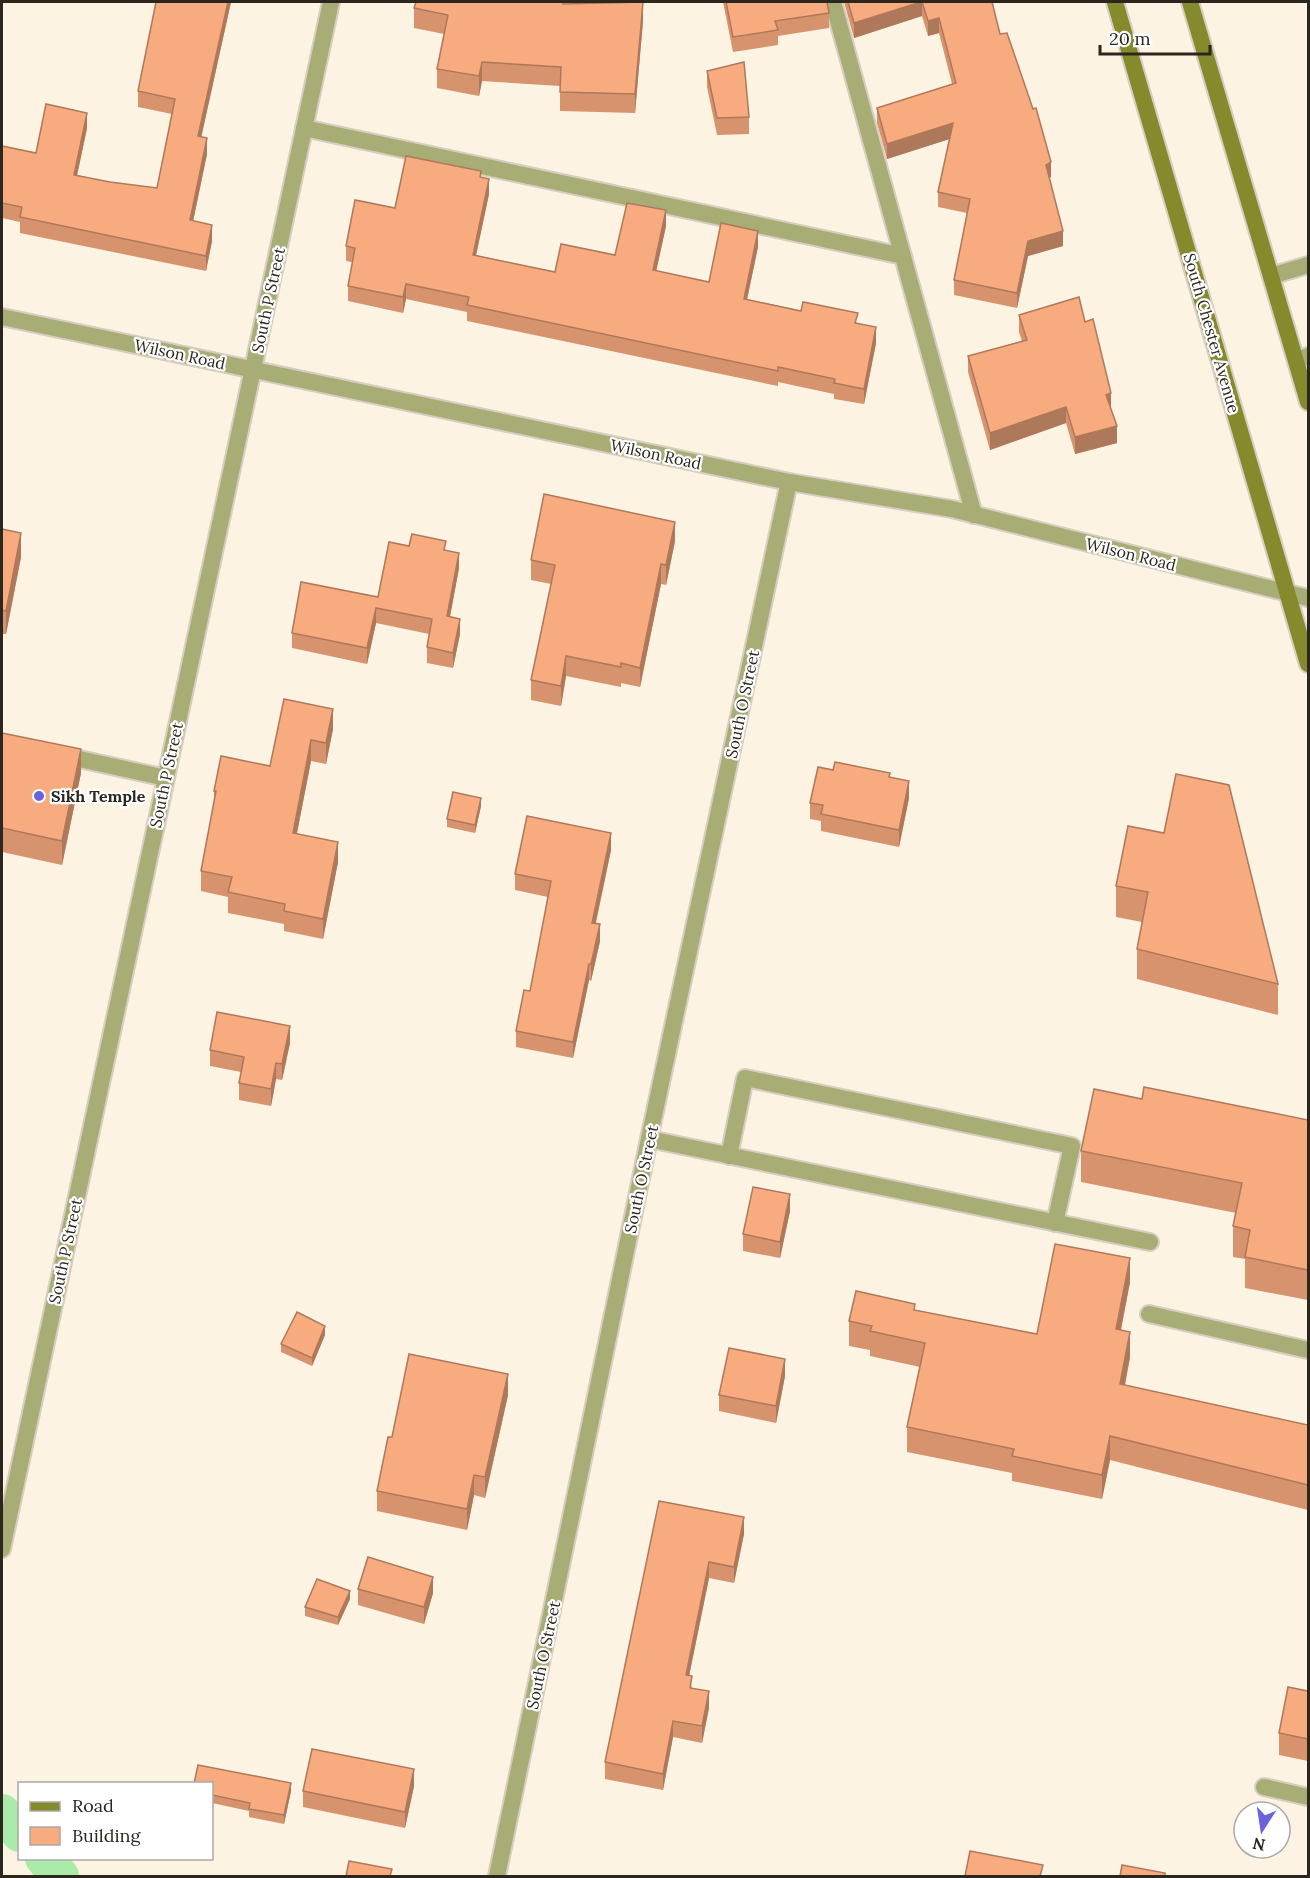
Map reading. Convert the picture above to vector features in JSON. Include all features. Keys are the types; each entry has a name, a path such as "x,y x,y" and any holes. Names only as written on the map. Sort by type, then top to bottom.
{"main road":[{"name":"South Chester Avenue","path":"1115,2 1308,664"},
{"path":"1190,2 1271,276 1302,358 1308,402"}],"street":[{"name":"South P Street","path":"2,1549 331,2"},
{"path":"833,2 974,515"},
{"path":"304,128 903,256"},
{"path":"1271,276 1308,265"},
{"name":"Wilson Road","path":"2,317 789,482 952,510 1308,597"},
{"name":"South O Street","path":"497,1876 649,1139 789,482"},
{"path":"48,752 166,778"},
{"path":"729,1156 745,1078 1072,1146 1055,1222"},
{"path":"649,1139 1150,1242"},
{"path":"1149,1314 1308,1350"},
{"path":"1264,1787 1308,1797"}],"building":[{"path":"156,2 228,2 198,136 207,138 190,220 212,225 206,256 20,217 22,207 2,203 2,146 36,153 46,104 87,113 74,175 157,188 175,99 138,91"},
{"path":"416,2 563,2 563,4 643,2 635,94 560,92 561,67 482,62 479,76 437,69 448,15 414,8"},
{"path":"726,2 827,2 829,13 775,21 778,30 733,37"},
{"path":"848,2 921,2 854,23"},
{"path":"922,2 992,2 1000,34 1007,33 1033,109 1036,108 1051,162 1046,165 1063,231 1028,241 1017,293 954,280 970,199 938,192 953,123 887,144 877,108 956,83 939,18 928,21"},
{"path":"744,62 749,117 717,118 707,71"},
{"path":"406,156 481,171 480,177 489,179 473,255 555,272 561,244 615,255 627,203 666,210 653,270 709,282 721,223 758,231 744,299 801,311 803,302 858,313 855,323 876,327 864,389 834,383 835,379 778,367 778,371 467,305 469,297 406,284 403,297 348,286 355,248 346,246 355,200 395,208"},
{"path":"1079,297 1085,322 1093,319 1111,393 1106,395 1117,426 1075,437 1066,407 990,433 968,356 1027,340 1019,315"},
{"path":"544,494 675,522 666,565 661,564 640,668 621,663 621,667 566,656 561,686 531,680 555,565 531,560"},
{"path":"2,529 21,533 6,611 2,610"},
{"path":"412,534 446,541 444,550 459,553 447,616 460,619 453,653 427,647 432,619 376,608 367,648 292,633 301,582 378,597 389,542 409,546"},
{"path":"284,699 333,709 326,743 311,740 293,833 338,842 323,919 284,911 285,904 228,892 232,877 201,871 221,756 270,766"},
{"name":"Sikh Temple","path":"2,733 81,749 62,841 2,828"},
{"path":"835,762 890,773 889,777 909,781 899,830 821,814 823,805 810,803 818,767 833,770"},
{"path":"1176,774 1229,785 1278,984 1137,949 1148,892 1116,886 1128,826 1164,833"},
{"path":"453,792 481,798 475,825 447,819"},
{"path":"527,816 611,833 592,923 600,924 591,964 589,964 573,1042 516,1031 524,990 530,991 551,881 515,874"},
{"path":"217,1012 290,1026 282,1064 276,1063 271,1089 239,1083 244,1057 210,1050"},
{"path":"1144,1087 1308,1120 1308,1270 1245,1257 1250,1230 1233,1226 1242,1183 1081,1151 1094,1089 1142,1099"},
{"path":"753,1187 790,1194 780,1242 743,1234"},
{"path":"1055,1244 1130,1258 1116,1329 1130,1332 1120,1384 1308,1425 1308,1485 1110,1436 1102,1475 1012,1456 1014,1449 907,1427 925,1343 870,1331 872,1326 849,1321 856,1291 915,1304 914,1310 1037,1334"},
{"path":"297,1312 325,1326 312,1358 281,1344"},
{"path":"729,1348 785,1359 776,1406 719,1395"},
{"path":"409,1354 508,1374 485,1477 474,1475 467,1509 377,1491 388,1437 392,1437"},
{"path":"659,1501 744,1517 734,1567 709,1562 686,1675 692,1676 690,1688 709,1691 702,1726 673,1721 663,1774 605,1762"},
{"path":"368,1557 433,1577 424,1607 358,1589"},
{"path":"317,1579 350,1591 338,1617 305,1607"},
{"path":"1288,1687 1308,1691 1308,1739 1279,1733"},
{"path":"312,1749 414,1769 405,1812 303,1791"},
{"path":"198,1765 291,1783 284,1815 249,1809 250,1803 213,1795 213,1782 194,1782"},
{"path":"970,1851 1043,1865 1040,1876 965,1876"},
{"path":"349,1861 392,1869 390,1876 346,1876"},
{"path":"1122,1865 1165,1873 1165,1876 1120,1876"}],"waterway":[{"path":"2,1813 18,1831"},
{"path":"46,1860 60,1876"}],"place":[{"name":"Sikh Temple","path":"39,796"}]}
